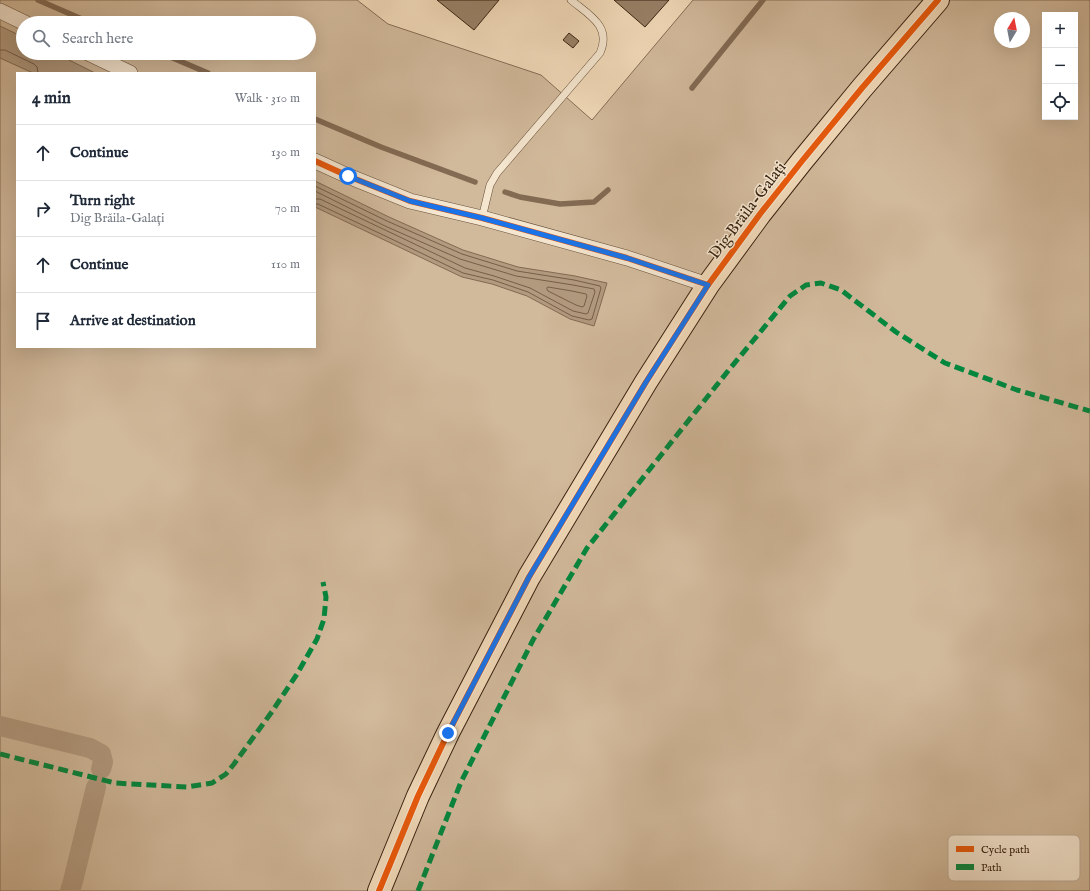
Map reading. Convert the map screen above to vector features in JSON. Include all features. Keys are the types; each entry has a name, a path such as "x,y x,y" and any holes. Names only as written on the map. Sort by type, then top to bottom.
{"main road":[{"name":"Dig Brăila-Galați","path":"380,891 418,796 448,733 529,577 646,382 708,285 760,214 862,88 938,0"}],"street":[{"path":"0,11 16,19"},
{"path":"103,60 128,72"},
{"path":"316,161 410,201 482,218 627,258 708,285"}],"lane":[{"path":"482,218 490,185 497,173 596,59 603,47 603,32 599,24 571,0"}],"shaded area":[{"path":"0,0 357,0 388,24 541,75 592,120 693,0 1090,0 1090,891 0,891"}],"water":[{"path":"0,26 16,34 16,60 69,60 93,72 31,72 0,58"},
{"path":"316,181 389,217 463,250 518,267 575,276 607,283 594,326 570,319 527,296 492,284 462,277 316,207"}],"building":[{"path":"437,0 499,0 474,30"},
{"path":"614,0 669,0 645,27"},
{"path":"569,33 579,41 573,48 563,40"}],"waterway":[{"path":"38,0 75,16"},
{"path":"692,88 763,0"},
{"path":"177,60 206,72"},
{"path":"316,119 381,147 475,182"},
{"path":"505,192 520,197 560,204 594,202 608,190"},
{"path":"0,726 90,748 101,754 103,762 101,769"},
{"path":"70,891 96,787"}],"marked path":[{"path":"418,891 461,782 533,640 587,548 728,371 790,296 806,285 821,283 841,290 896,332 945,363 1017,390 1090,411"},
{"path":"0,754 115,783 187,787 212,783 226,774 234,764 297,674 317,639 324,619 326,597 323,582"}],"cycle path":[{"path":"379,891 418,796 448,733 529,577 646,382 708,285 760,214 862,88 938,0"},
{"path":"316,161 410,201 482,218 627,258 708,285"}],"route":[{"path":"348,176 410,201 482,218 627,258 708,285 646,382 529,577 448,733"}]}
